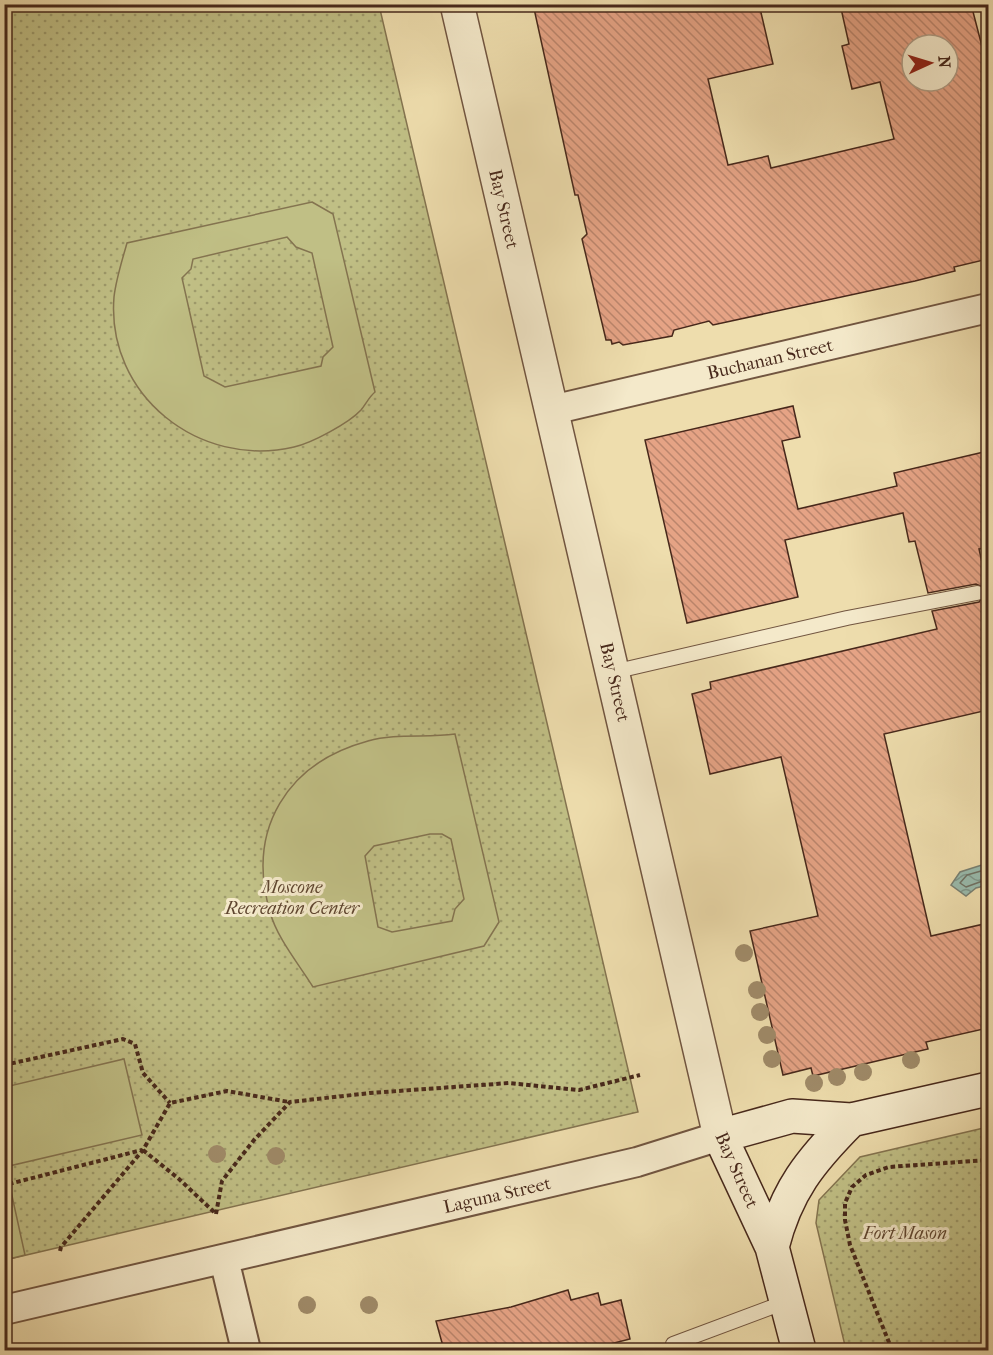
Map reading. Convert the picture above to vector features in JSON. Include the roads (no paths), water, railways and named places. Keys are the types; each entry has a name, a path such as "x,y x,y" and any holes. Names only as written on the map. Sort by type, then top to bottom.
{"street":[{"name":"Bay Street","path":"457,4 720,1136 772,1247 799,1350"},
{"name":"Buchanan Street","path":"552,410 988,308"},
{"name":"Laguna Street","path":"4,1310 637,1162 792,1116 851,1120 988,1089"},
{"path":"772,1247 780,1216 791,1192 851,1120"},
{"path":"224,1259 246,1350"}],"lane":[{"path":"613,672 848,618 977,593"},
{"path":"673,1344 788,1301"}],"water":[{"path":"988,863 988,885 976,888 966,896 951,885 960,872"}],"park label":[{"name":"Moscone Recreation Center","path":"292,897"},
{"name":"Fort Mason","path":"905,1233"}]}
